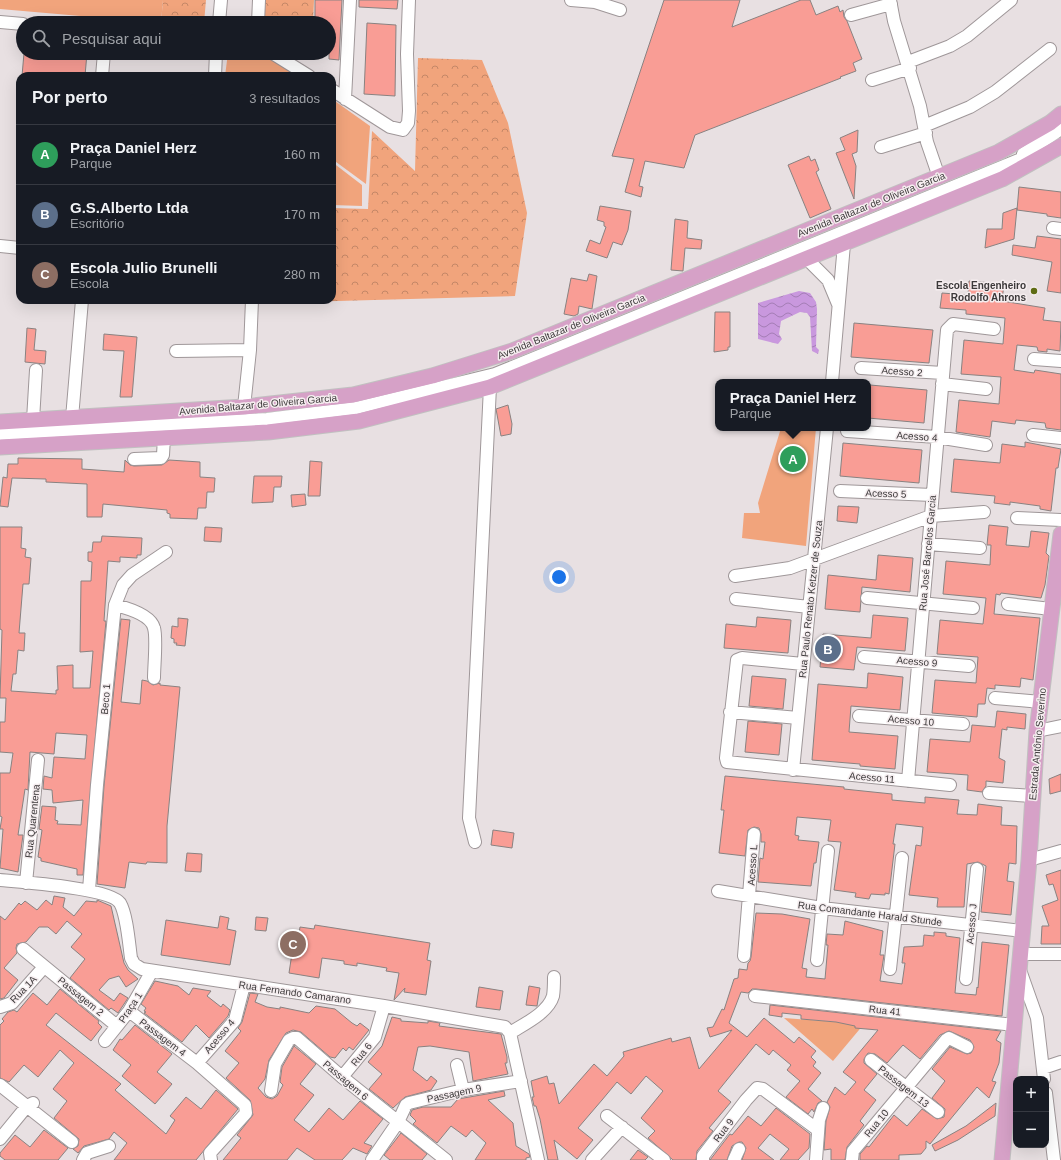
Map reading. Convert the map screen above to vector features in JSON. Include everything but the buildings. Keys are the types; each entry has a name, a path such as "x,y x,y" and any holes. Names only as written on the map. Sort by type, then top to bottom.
{"main road":[{"name":"Avenida Baltazar de Oliveira Garcia","path":"0,423 244,407 353,395 432,376 512,351 999,152 1057,122"},
{"path":"0,446 268,432 359,421 490,387 782,269 805,254 844,244 1002,179 1061,146"},
{"name":"Estrada Antônio Severino","path":"1002,1160 1020,969 1038,731 1051,608 1061,534"}],"street":[{"path":"220,16 221,0"},
{"path":"258,16 259,0"},
{"path":"345,99 350,0"},
{"path":"336,93 390,127 403,130 406,127 409,111 407,54 409,0"},
{"path":"571,0 595,2 620,10"},
{"path":"872,80 950,46 1012,0"},
{"path":"852,15 891,2 894,21 909,65 925,130 939,177"},
{"path":"0,22 16,23"},
{"path":"880,147 925,130 970,107 995,92 1050,49"},
{"path":"102,72 103,60"},
{"path":"215,72 216,60"},
{"path":"283,60 303,72"},
{"path":"998,170 1057,122"},
{"path":"0,434 267,419 356,408 495,374 805,254 1061,142"},
{"path":"832,379 844,244"},
{"path":"0,246 16,248"},
{"path":"769,246 805,254 828,280 839,307"},
{"path":"72,418 82,304"},
{"path":"244,407 250,350 252,304"},
{"name":"Rua José Barcelos Garcia","path":"908,781 947,330 949,326 953,324 994,330"},
{"path":"176,351 250,350"},
{"path":"1034,359 1061,361"},
{"name":"Acesso 2","path":"861,368 942,379 986,389"},
{"path":"33,420 36,370"},
{"path":"475,842 469,818 490,387"},
{"path":"267,419 353,395"},
{"path":"267,419 359,421"},
{"path":"0,423 56,431"},
{"path":"0,446 56,431"},
{"name":"Rua Paulo Renato Ketzer de Souza","path":"793,770 827,431"},
{"name":"Acesso 4","path":"847,431 937,437 986,445"},
{"path":"1033,435 1061,438"},
{"path":"134,459 161,458 163,455 164,437"},
{"name":"Acesso 5","path":"840,492 932,495"},
{"path":"735,576 790,568 931,516 984,512"},
{"path":"1017,518 1061,520"},
{"path":"928,544 980,548"},
{"name":"Beco 1","path":"89,890 98,769 115,605 123,584 132,575 166,552"},
{"path":"867,598 973,608"},
{"path":"736,599 809,607"},
{"path":"1008,604 1051,608"},
{"path":"115,605 143,616 150,621 155,628 154,678"},
{"name":"Acesso 9","path":"864,657 969,666"},
{"path":"798,718 730,712 737,660 742,658 803,664"},
{"path":"995,698 1041,702"},
{"name":"Acesso 11","path":"730,712 726,758 727,762 793,770 950,784"},
{"name":"Acesso 10","path":"859,716 963,724"},
{"path":"1038,731 1061,726"},
{"name":"Rua Quarentena","path":"26,883 38,760"},
{"path":"989,793 1032,796"},
{"name":"Acesso L","path":"744,956 754,834"},
{"path":"817,960 828,851"},
{"path":"1029,860 1061,851"},
{"path":"890,969 902,858"},
{"name":"Acesso J","path":"966,980 977,869"},
{"name":"Rua Fernando Camarano","path":"0,880 89,890 118,900 121,905 131,958 134,964 142,969 497,1024 505,1027 510,1033"},
{"name":"Rua Comandante Harald Stunde","path":"718,891 822,908 1022,931"},
{"name":"Passagem 2","path":"23,949 117,1026"},
{"path":"1021,954 1061,954"},
{"name":"Rua 1A","path":"0,1007 12,1003 44,967"},
{"path":"1020,969 1038,1018 1044,1074 1061,1062"},
{"name":"Praça 1","path":"105,1041 129,1011 152,971"},
{"path":"538,1160 510,1033 548,1005 553,996 554,977"},
{"name":"Acesso 4","path":"197,1063 235,1020 244,985"},
{"name":"Rua 41","path":"755,996 1014,1025"},
{"name":"Rua 6","path":"342,1077 375,1037 384,1006"},
{"name":"Passagem 4","path":"129,1011 197,1063 245,1105 246,1113 210,1153 210,1160"},
{"name":"Passagem 6","path":"271,1091 276,1064 289,1040 297,1038 342,1077 446,1160"},
{"name":"Rua 10","path":"852,1160 853,1151 904,1087 948,1038 967,1047"},
{"name":"Passagem 13","path":"871,1060 938,1112"},
{"path":"457,1065 463,1090"},
{"name":"Passagem 9","path":"372,1160 398,1122 406,1105 409,1103 463,1090 521,1081"},
{"path":"0,1085 30,1104 72,1142"},
{"name":"Rua 9","path":"703,1160 703,1156 757,1088 763,1089 818,1130"},
{"path":"0,1139 30,1104"},
{"path":"816,1160 819,1120 823,1108"},
{"path":"1048,1112 1054,1160"},
{"path":"607,1116 664,1160"},
{"path":"592,1160 622,1127"},
{"path":"83,1160 87,1153 109,1146"},
{"path":"734,1160 739,1149"}],"green space":[{"path":"0,0 163,0 162,16 80,16 0,9"},
{"path":"163,0 206,0 205,16 162,16"},
{"path":"265,0 314,0 313,16 263,16"},
{"path":"418,58 482,60 508,123 527,213 515,296 336,301 336,208 368,209 372,131 415,171"},
{"path":"227,60 274,60 292,72 226,72"},
{"path":"336,102 370,126 366,184 336,162"},
{"path":"336,165 362,185 362,206 336,205"},
{"path":"780,431 816,431 806,546 742,538 744,513 760,513 758,503"},
{"path":"784,1018 864,1024 833,1061"}],"water":[{"path":"799,291 810,293 816,302 816,347 819,350 818,354 812,351 810,317 807,313 800,312 781,321 779,334 782,339 778,344 758,339 758,303"}],"place":[{"name":"Escola Engenheiro Rodolfo Ahrons","path":"1034,291"},
{"name":"Praça Daniel Herz","path":"793,459"},
{"name":"G.S.Alberto Ltda","path":"828,649"},
{"name":"Escola Julio Brunelli","path":"293,944"}]}
